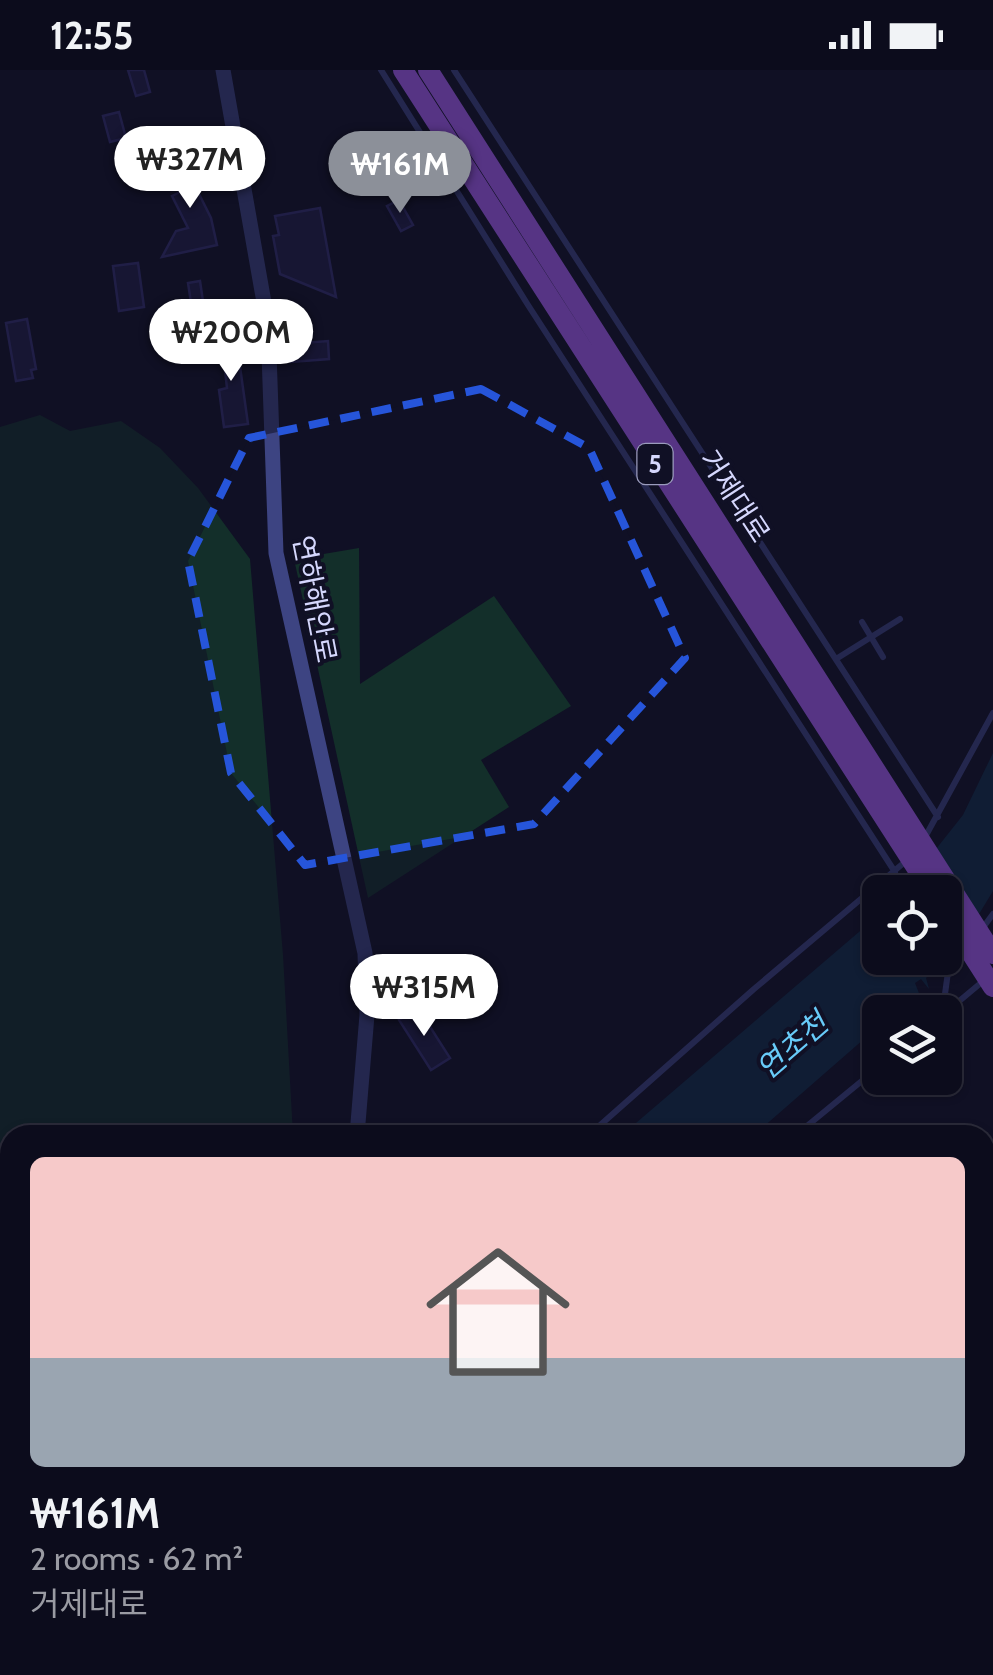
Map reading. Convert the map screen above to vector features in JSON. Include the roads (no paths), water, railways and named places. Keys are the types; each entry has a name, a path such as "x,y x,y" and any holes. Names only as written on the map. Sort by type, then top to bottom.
{"main road":[{"name":"거제대로","path":"403,70 921,875"},
{"name":"거제대로","path":"428,70 909,857 993,954"},
{"path":"962,938 990,982"}],"street":[{"name":"연하해안로","path":"223,70 268,324 276,552 365,953 367,1014 358,1125"}],"lane":[{"path":"381,70 538,322 909,857"},
{"path":"454,70 938,817"},
{"path":"836,659 900,619"},
{"path":"862,622 883,656"},
{"path":"600,1125 909,857 938,817 993,714"},
{"path":"947,995 948,972 993,914"},
{"path":"962,1000 990,982"},
{"path":"808,1125 862,1081"}],"water":[{"path":"993,753 993,891 962,939 962,875 915,875 963,815"},
{"name":"연초천","path":"862,929 862,975 929,975 929,989 921,979 915,983 920,995 862,995 862,1041 765,1125 634,1125"}]}
